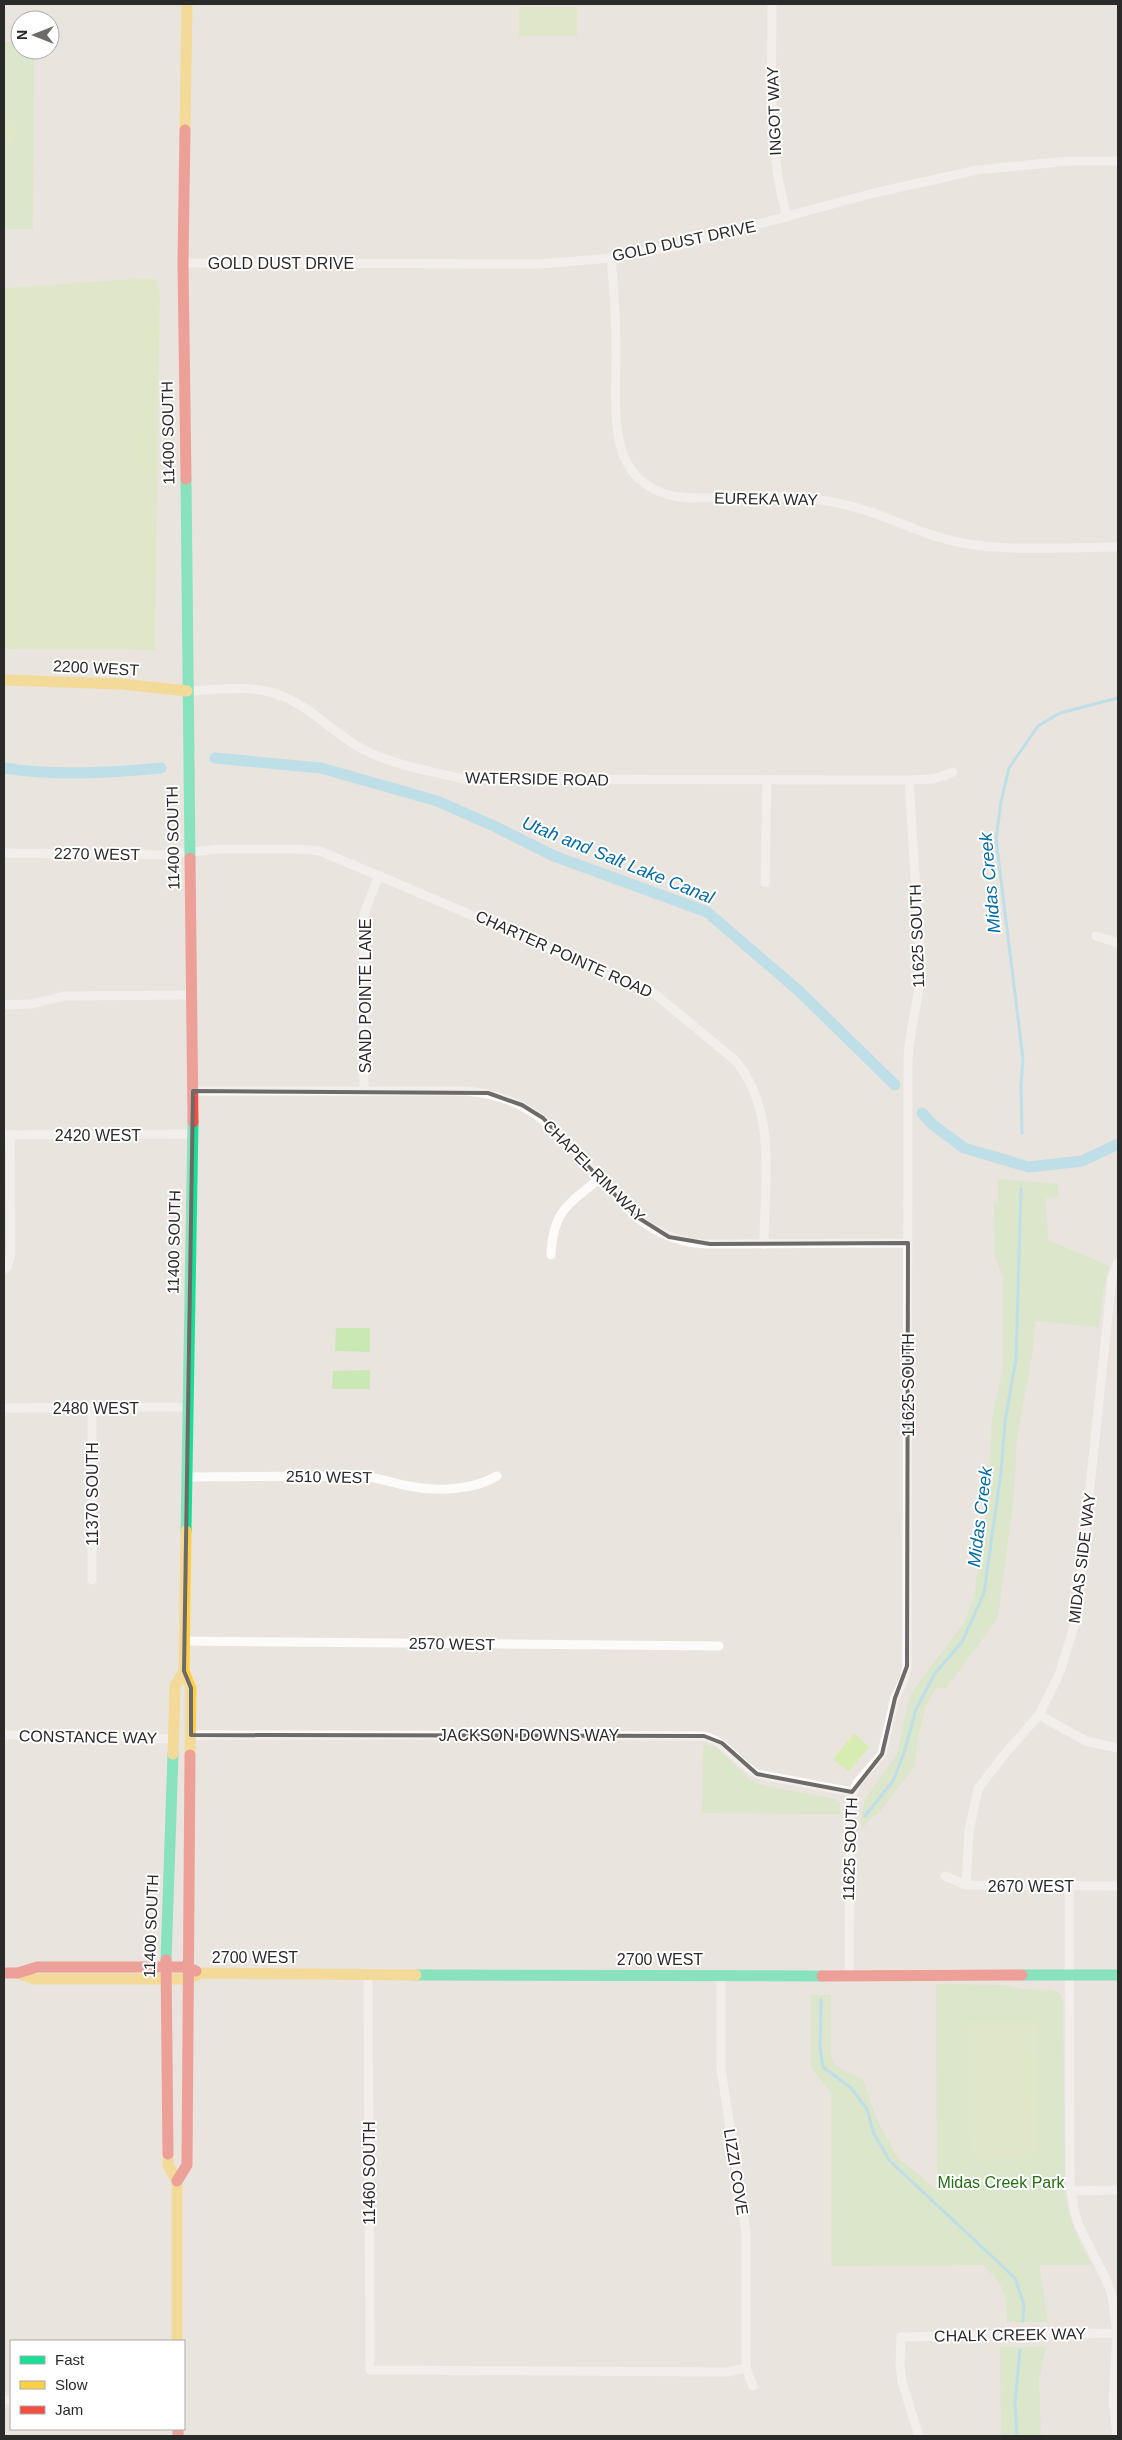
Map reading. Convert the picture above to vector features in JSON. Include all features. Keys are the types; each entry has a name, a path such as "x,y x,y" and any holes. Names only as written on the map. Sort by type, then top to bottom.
{"main road":[{"name":"11400 SOUTH","path":"177,2181 187,2165 187,1973 191,1735 191,1688 184,1671 193,995 187,691 183,263 187,4"},
{"name":"2200 WEST","path":"4,680 121,684 187,691"},
{"name":"11400 SOUTH","path":"178,2340 177,2181 168,2165 166,1973 175,1686 184,1671"},
{"name":"2700 WEST","path":"4,1973 18,1973 37,1967 202,1974 1118,1975"}],"street":[{"name":"INGOT WAY","path":"772,4 772,136 777,178 787,217"},
{"name":"GOLD DUST DRIVE","path":"183,263 514,264 611,258 680,245 892,189 977,170 1068,161 1118,161"},
{"name":"EUREKA WAY","path":"611,258 616,318 617,435 625,461 641,481 652,488 676,497 688,498 790,498 835,502 864,509 932,536 964,543 1014,547 1118,547"},
{"name":"WATERSIDE ROAD","path":"187,691 244,689 273,693 301,705 364,750 413,767 463,779 909,780 933,779 953,772"},
{"path":"765,884 767,780"},
{"name":"11625 SOUTH","path":"849,1975 848,1902 852,1792 857,1783 882,1754 895,1698 904,1679 907,1666 908,1060 921,971 909,780"},
{"name":"CHARTER POINTE ROAD","path":"190,853 219,849 310,850 329,854 651,991 725,1050 744,1071 751,1083 764,1120 764,1244"},
{"name":"2270 WEST","path":"4,853 161,855 190,853"},
{"name":"SAND POINTE LANE","path":"364,1091 364,914 379,875"},
{"path":"1096,936 1118,943"},
{"path":"4,1005 32,1004 64,996 193,995"},
{"name":"CHAPEL RIM WAY","path":"192,1091 465,1091 488,1093 510,1100 533,1111 553,1127 642,1222 670,1237 700,1244 908,1243"},
{"name":"2420 WEST","path":"7,1135 192,1134"},
{"path":"5,1268 11,1254 7,1135"},
{"path":"551,1255 553,1230 565,1206 600,1178"},
{"name":"MIDAS SIDE WAY","path":"966,1886 969,1831 978,1789 1003,1756 1039,1715 1060,1672 1076,1620 1112,1277 1118,1263"},
{"name":"2480 WEST","path":"4,1408 188,1407"},
{"name":"11370 SOUTH","path":"92,1408 92,1580"},
{"name":"2510 WEST","path":"187,1477 360,1476 384,1479 410,1486 434,1488 470,1487 484,1484 497,1476"},
{"name":"2570 WEST","path":"185,1641 719,1646"},
{"path":"1039,1715 1086,1741 1118,1748"},
{"name":"CONSTANCE WAY","path":"4,1735 84,1735 173,1739"},
{"name":"JACKSON DOWNS WAY","path":"191,1735 704,1736 722,1743 749,1770 757,1774 852,1792"},
{"name":"2670 WEST","path":"945,1876 966,1886 1118,1886"},
{"path":"1069,1886 1071,2190 1079,2226 1106,2279 1112,2296 1118,2333 1113,2400 1117,2436"},
{"name":"11460 SOUTH","path":"368,1975 370,2370 728,2372 746,2368"},
{"name":"LIZZI COVE","path":"721,1976 721,2068 746,2232 746,2368 753,2386"},
{"path":"1071,2190 1118,2190"},
{"name":"CHALK CREEK WAY","path":"919,2436 902,2382 900,2365 902,2337 956,2337 1006,2333 1118,2333"}],"highlighted area":[{"path":"193,1091 488,1093 522,1105 543,1118 634,1215 669,1237 710,1244 908,1243 907,1666 895,1698 882,1754 852,1792 757,1774 722,1743 704,1736 191,1735 191,1688 184,1671"}],"green space":[{"path":"519,7 577,7 577,36 519,36"},
{"path":"4,42 10,42 10,60 34,60 33,229 4,229"},
{"path":"4,114 17,127 16,135 4,149"},
{"path":"150,278 157,280 160,293 155,650 4,649 4,288"},
{"path":"998,1179 1058,1184 1058,1197 1046,1198 1048,1240 1109,1266 1103,1292 1099,1327 1035,1321 1033,1350 1017,1438 1014,1495 998,1618 946,1688 936,1688 926,1705 917,1741 915,1766 878,1814 873,1816 862,1829 864,1800 897,1755 907,1707 913,1690 965,1622 974,1597 988,1493 992,1418 1003,1368 1003,1279 995,1256 994,1200 998,1206"},
{"path":"336,1328 370,1328 370,1352 335,1351"},
{"path":"370,1370 370,1389 332,1389 333,1371"},
{"path":"854,1734 869,1747 849,1771 833,1759"},
{"path":"703,1744 717,1748 750,1780 765,1786 835,1799 840,1803 840,1814 702,1813"},
{"name":"Midas Creek Park","path":"936,1984 1004,1985 1022,1989 1053,1990 1061,1995 1063,2000 1065,2193 1075,2230 1082,2248 1092,2265 1039,2265 1048,2322 1007,2322 1003,2290 983,2265 831,2266 831,2093 811,2067 811,1995 831,1995 831,2058 835,2065 863,2080 877,2120 898,2158 937,2190"},
{"path":"1035,2019 1038,2158 970,2159 968,2020"},
{"path":"1000,2347 1046,2347 1039,2380 1041,2436 1001,2436"}],"waterway":[{"name":"Midas Creek","path":"1022,1133 1021,1085 1023,1059 996,839 1001,802 1009,768 1038,726 1060,713 1118,698"},
{"name":"Utah and Salt Lake Canal","path":"215,758 321,768 437,801 496,827 554,856 707,912 799,991 895,1085"},
{"name":"Utah and Salt Lake Canal","path":"4,768 23,771 82,773 161,768"},
{"name":"Utah and Salt Lake Canal","path":"922,1113 932,1124 964,1148 1029,1167 1082,1161 1118,1144"},
{"name":"Midas Creek","path":"865,1816 893,1781 904,1753 916,1709 935,1673 962,1642 984,1593 1001,1472 1005,1422 1016,1359 1021,1189"},
{"name":"Midas Creek","path":"821,2000 820,2048 823,2067 851,2088 867,2109 874,2134 890,2161 1015,2278 1024,2305 1023,2321"},
{"name":"Midas Creek","path":"1017,2436 1015,2402 1020,2350"}],"traffic: fast":[{"path":"186,479 190,858"},
{"path":"186,1531 193,1122"},
{"path":"166,1960 173,1754"},
{"path":"416,1975 822,1976"},
{"path":"1022,1975 1118,1975"}],"traffic: slow":[{"path":"185,130 187,4"},
{"path":"4,680 121,684 187,691"},
{"path":"186,1531 184,1671 191,1688 190,1755"},
{"path":"173,1754 175,1686 184,1671"},
{"path":"18,1973 35,1979 187,1979 202,1973 416,1975"},
{"path":"168,2154 168,2165 177,2181 177,2340"}],"traffic: jam":[{"path":"185,130 183,263 186,479"},
{"path":"190,858 193,1122"},
{"path":"177,2181 187,2165 190,1755"},
{"path":"166,1960 168,2154"},
{"path":"4,1973 18,1973 37,1967 187,1967 196,1971"},
{"path":"822,1976 1022,1975"},
{"path":"178,2430 178,2436"}]}
